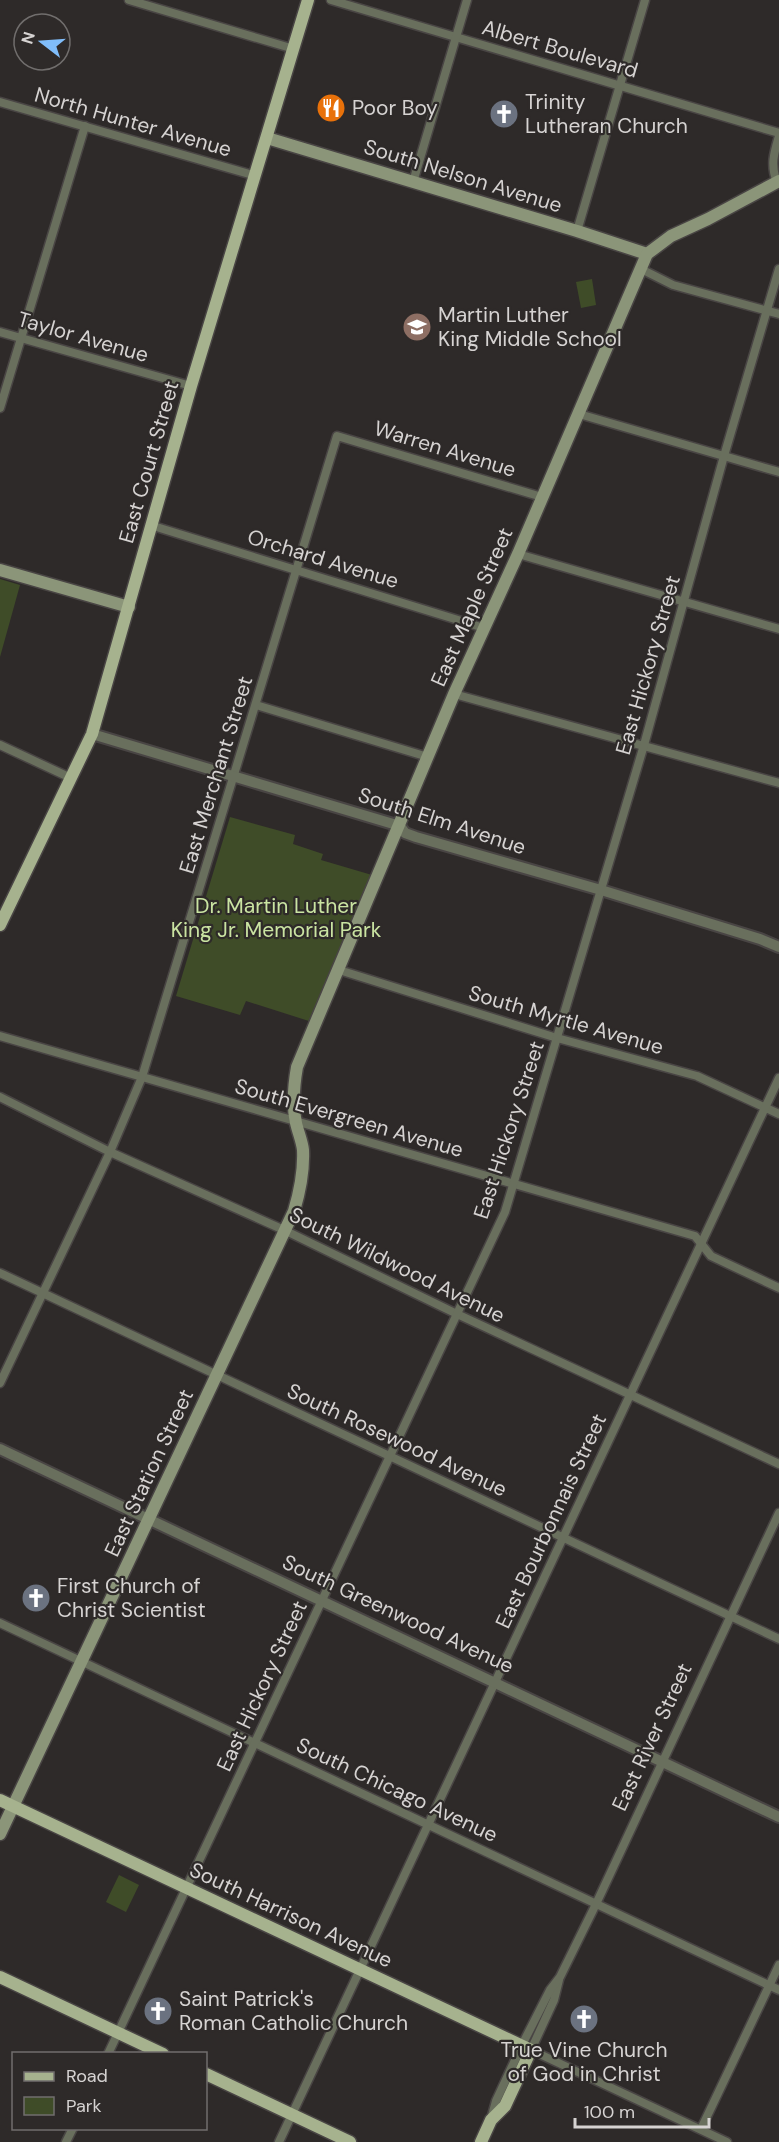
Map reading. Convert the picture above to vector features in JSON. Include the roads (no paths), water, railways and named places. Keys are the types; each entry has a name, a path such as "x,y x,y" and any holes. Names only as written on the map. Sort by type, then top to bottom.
{"main road":[{"name":"East Court Street","path":"0,923 92,734 150,525 308,0"},
{"name":"South Nelson Avenue","path":"267,138 647,254"},
{"name":"East Maple Street","path":"295,1121 294,1084 297,1067 454,694 518,554 647,254 671,236 778,181"},
{"path":"0,570 129,607"},
{"name":"East Station Street","path":"0,1834 299,1195 303,1148 295,1121"},
{"name":"South Harrison Avenue","path":"0,1800 526,2048"},
{"path":"0,1977 159,2052"},
{"name":"East River Street","path":"481,2142 491,2120 505,2106 526,2048"},
{"path":"207,2074 350,2142"}],"street":[{"path":"129,0 294,49"},
{"name":"Albert Boulevard","path":"331,0 779,135"},
{"path":"413,182 467,0"},
{"path":"577,231 645,0"},
{"name":"North Hunter Avenue","path":"0,102 256,176"},
{"path":"0,408 84,126"},
{"path":"778,181 773,171 772,158 779,135"},
{"path":"640,269 673,285 779,314"},
{"name":"East Hickory Street","path":"109,2052 505,1212 644,746 724,456 779,269"},
{"name":"Taylor Avenue","path":"0,332 191,386"},
{"path":"579,414 779,472"},
{"name":"Warren Avenue","path":"337,436 542,497"},
{"name":"East Merchant Street","path":"0,1383 110,1152 142,1077 337,436"},
{"name":"Orchard Avenue","path":"150,525 484,628"},
{"path":"518,554 779,629"},
{"path":"454,694 779,783"},
{"path":"256,705 428,757"},
{"name":"South Elm Avenue","path":"92,734 400,826 405,833 416,837 601,890 760,939 779,947"},
{"path":"0,745 70,778"},
{"name":"South Myrtle Avenue","path":"339,970 557,1038 697,1076 779,1114"},
{"name":"South Evergreen Avenue","path":"0,1036 694,1236 711,1256 779,1287"},
{"name":"East Bourbonnais Street","path":"279,2142 779,1078"},
{"name":"South Wildwood Avenue","path":"0,1097 110,1152 284,1230 457,1314 779,1464"},
{"name":"South Rosewood Avenue","path":"0,1273 779,1639"},
{"name":"South Greenwood Avenue","path":"0,1449 779,1817"},
{"name":"East River Street","path":"526,2048 554,2000 560,1977 779,1513"},
{"name":"South Chicago Avenue","path":"0,1623 779,1990"},
{"path":"701,2129 779,1965"},
{"name":"South Harrison Avenue","path":"526,2048 728,2142"}],"place":[{"name":"Poor Boy","path":"331,108"},
{"name":"Trinity Lutheran Church","path":"504,114"},
{"name":"Martin Luther King Middle School","path":"417,327"},
{"name":"First Church of Christ Scientist","path":"36,1598"},
{"name":"Saint Patrick's Roman Catholic Church","path":"158,2011"},
{"name":"True Vine Church of God in Christ","path":"584,2019"}],"park label":[{"name":"Dr. Martin Luther King Jr. Memorial Park","path":"276,918"}]}
